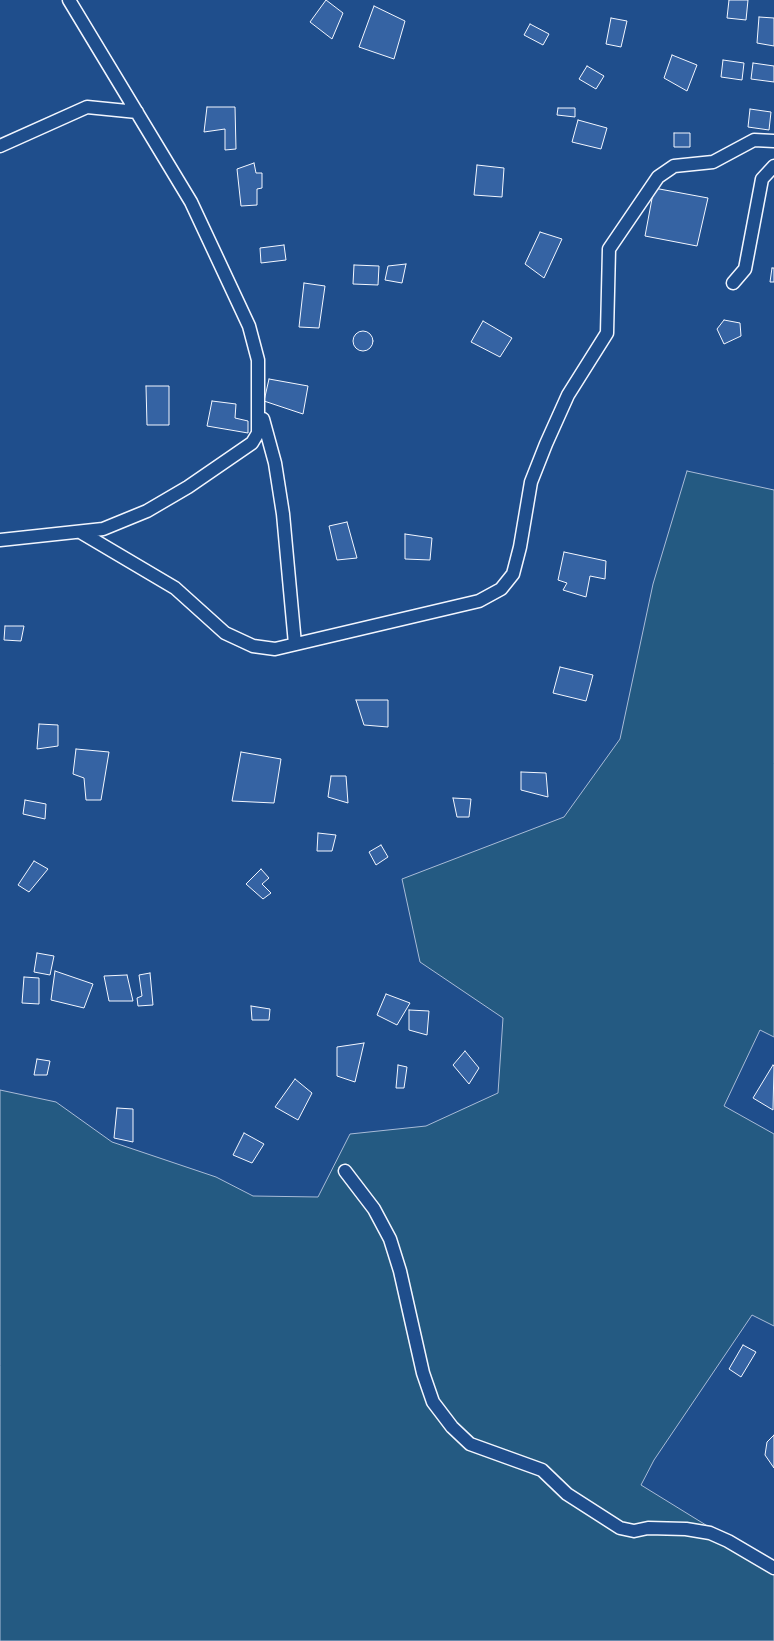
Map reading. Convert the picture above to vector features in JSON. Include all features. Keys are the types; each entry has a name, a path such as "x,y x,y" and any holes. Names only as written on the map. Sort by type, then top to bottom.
{"street":[{"path":"0,540 82,533 104,529 147,512 188,487 252,443 258,433 258,360 249,326 191,202 69,0"},
{"path":"0,146 87,107 137,112"},
{"path":"82,533 174,588 225,632 253,646 274,649 479,600 501,589 512,574 520,547 531,482 546,444 568,396 608,333 609,249 658,177 674,166 713,162 754,140 774,141"},
{"path":"733,283 745,269 762,179 774,166"},
{"path":"259,406 275,463 295,644"},
{"path":"345,1171 374,1209 390,1240 400,1271 423,1373 433,1402 452,1427 470,1444 542,1470 567,1494 620,1528 634,1531 648,1528 686,1529 710,1533 774,1568"}],"shaded area":[{"path":"687,471 774,490 774,1037 760,1030 724,1106 774,1134 774,1326 752,1315 654,1460 641,1485 774,1567 774,1641 0,1641 0,1090 56,1102 112,1142 216,1177 253,1196 318,1197 350,1134 426,1126 498,1093 503,1018 420,962 402,879 564,817 620,739 653,584"}],"building":[{"path":"326,0 343,13 332,39 310,22"},
{"path":"729,0 748,0 746,20 727,18"},
{"path":"374,6 405,21 394,59 359,47"},
{"path":"759,17 774,18 774,46 757,43"},
{"path":"611,18 627,21 621,47 606,44"},
{"path":"530,24 549,34 543,45 524,35"},
{"path":"672,55 697,65 687,91 664,78"},
{"path":"723,60 744,63 742,80 721,77"},
{"path":"753,63 774,66 774,82 751,79"},
{"path":"587,66 604,76 596,89 579,79"},
{"path":"207,107 235,107 236,149 225,150 225,129 204,132"},
{"path":"558,108 575,108 575,117 557,115"},
{"path":"750,109 771,112 769,130 748,127"},
{"path":"578,120 607,128 601,149 572,142"},
{"path":"674,133 690,133 690,147 674,147"},
{"path":"254,163 256,173 262,173 262,188 257,189 257,205 241,206 237,169"},
{"path":"477,165 504,168 502,197 474,195"},
{"path":"654,188 708,198 697,246 645,236"},
{"path":"540,232 562,239 544,278 525,264"},
{"path":"284,245 286,260 261,263 260,248"},
{"path":"406,264 402,283 385,280 388,266"},
{"path":"354,265 379,266 378,285 353,284"},
{"path":"772,268 774,268 774,282 770,282"},
{"path":"304,283 325,286 319,328 299,327"},
{"path":"724,320 740,323 741,336 724,344 717,329"},
{"path":"483,321 512,338 500,357 471,342"},
{"path":"359,331 367,331 373,337 373,345 367,351 359,351 353,345 353,337"},
{"path":"269,379 308,386 303,414 264,401"},
{"path":"146,386 169,386 169,425 147,425"},
{"path":"212,401 236,404 235,418 248,421 248,433 207,426"},
{"path":"347,522 357,558 337,560 329,526"},
{"path":"405,534 432,538 430,560 405,559"},
{"path":"564,552 606,561 605,579 590,576 586,597 563,590 567,583 558,580"},
{"path":"5,626 24,626 21,641 4,640"},
{"path":"560,667 593,675 586,701 553,693"},
{"path":"356,700 388,700 388,727 364,725"},
{"path":"39,724 58,725 58,746 37,749"},
{"path":"76,749 109,752 101,800 86,800 84,778 73,774"},
{"path":"241,752 281,759 274,803 232,801"},
{"path":"521,772 546,773 548,797 521,790"},
{"path":"331,776 346,776 348,803 328,797"},
{"path":"453,798 471,799 469,817 457,817"},
{"path":"25,800 46,804 45,819 23,814"},
{"path":"318,833 336,835 332,851 317,851"},
{"path":"381,845 388,857 376,865 369,852"},
{"path":"34,861 48,869 29,892 18,885"},
{"path":"261,869 269,878 262,884 271,893 263,899 246,884"},
{"path":"37,953 54,956 50,975 34,972"},
{"path":"55,971 93,984 84,1008 51,1000"},
{"path":"150,973 153,1005 138,1006 137,998 142,996 139,975"},
{"path":"127,975 133,1001 109,1001 104,976"},
{"path":"24,977 39,978 39,1004 22,1003"},
{"path":"386,994 410,1003 397,1025 377,1015"},
{"path":"251,1006 270,1009 269,1020 252,1020"},
{"path":"409,1010 429,1011 427,1035 409,1030"},
{"path":"364,1043 355,1082 337,1076 337,1047"},
{"path":"465,1051 479,1068 469,1084 453,1065"},
{"path":"37,1059 50,1061 47,1075 34,1075"},
{"path":"398,1065 407,1067 404,1088 396,1088"},
{"path":"774,1066 773,1110 753,1098"},
{"path":"295,1079 312,1093 298,1120 275,1107"},
{"path":"117,1108 133,1109 133,1142 114,1138"},
{"path":"244,1133 264,1144 252,1163 233,1155"},
{"path":"743,1345 756,1352 741,1377 729,1369"},
{"path":"774,1435 774,1468 765,1455 767,1442"}]}
